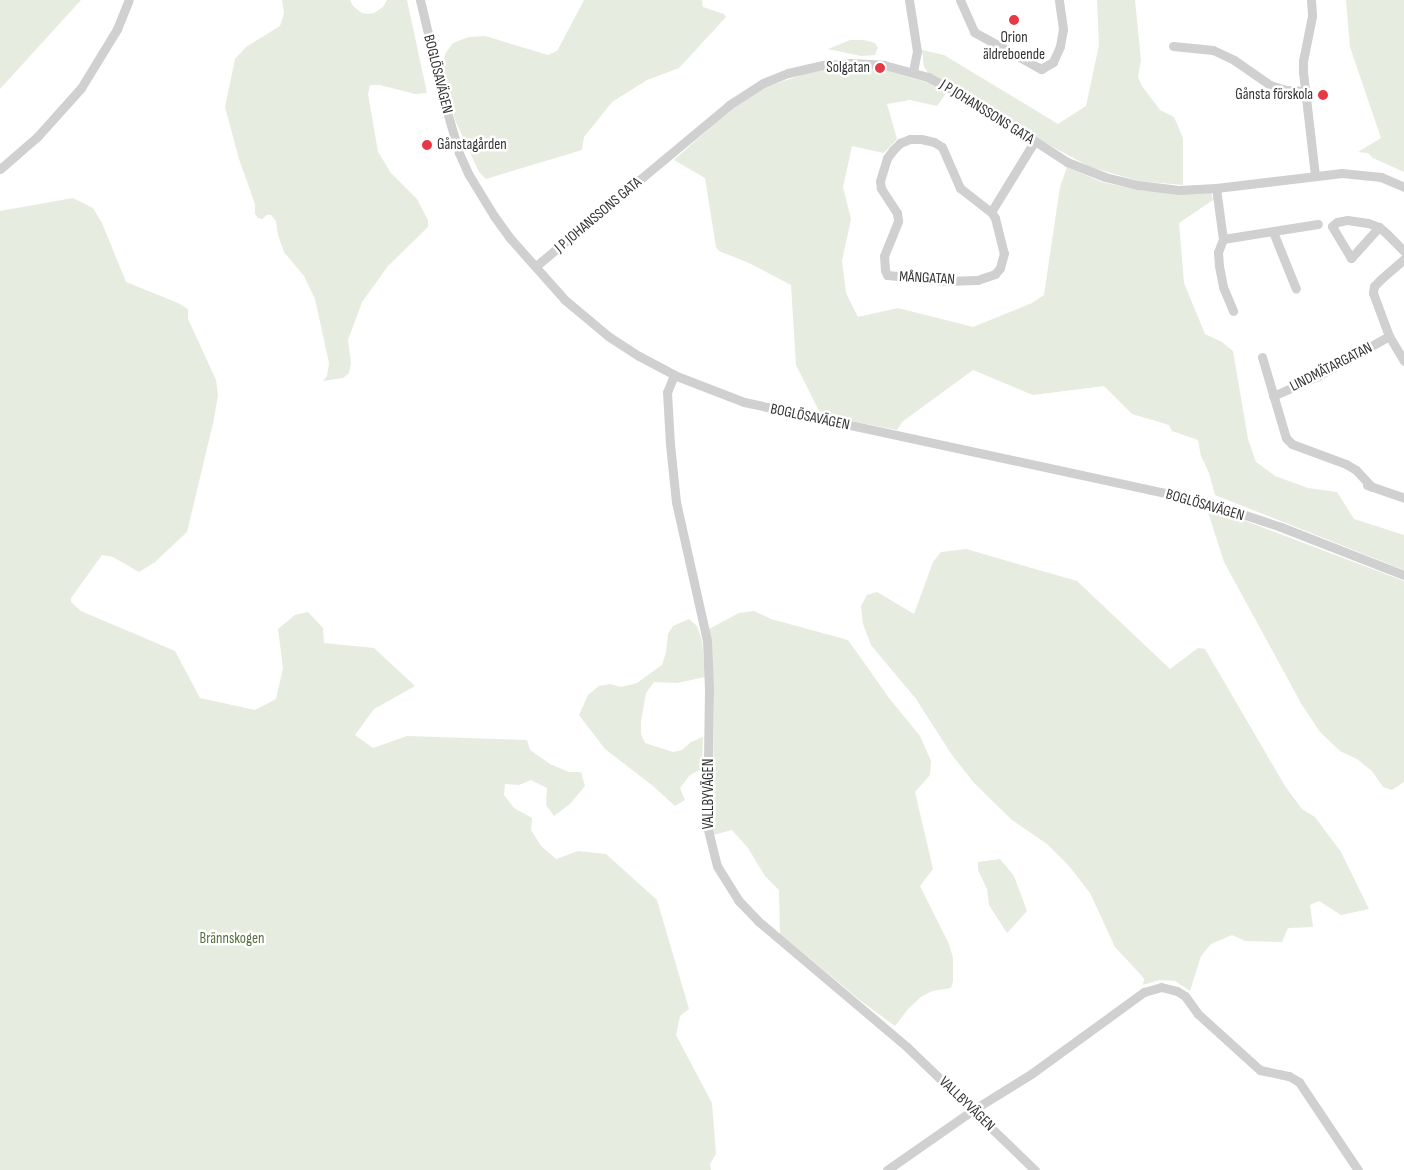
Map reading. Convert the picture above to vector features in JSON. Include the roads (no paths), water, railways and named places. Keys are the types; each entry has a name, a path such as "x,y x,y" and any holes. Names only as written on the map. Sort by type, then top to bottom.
{"street":[{"path":"0,169 37,137 80,88 117,29 129,0"},
{"name":"BOGLÖSAVÄGEN","path":"420,0 459,153 469,175 494,216 509,238 566,300 608,336 674,375 744,402 1206,502 1281,528 1404,575"},
{"path":"909,0 917,51 913,72"},
{"path":"960,0 974,32 1041,69 1053,62 1060,46 1063,29 1059,0"},
{"path":"1311,0 1311,24 1303,61 1315,175"},
{"path":"1173,46 1213,50 1234,60 1270,85 1286,90 1305,91"},
{"name":"J P JOHANSSONS GATA","path":"536,266 729,105 763,83 823,65 868,63 913,72 952,88 1067,162 1119,181 1179,190 1216,188 1315,175 1362,174 1381,177 1404,187"},
{"name":"MÅNGATAN","path":"921,138 942,147 960,188 991,212 998,227 1004,253 1000,268 995,274 978,280 946,281 887,275 884,270 884,256 898,221 897,213 881,188 880,181 887,158 900,143 921,138"},
{"path":"991,212 1034,142"},
{"path":"1216,188 1223,239 1219,245 1219,266 1233,311"},
{"path":"1378,227 1351,258 1332,226 1337,222 1358,220 1378,227 1404,251"},
{"path":"1223,239 1318,224"},
{"path":"1272,232 1296,289"},
{"path":"1404,258 1374,286 1373,294 1389,336 1404,361"},
{"name":"LINDMÄTARGATAN","path":"1273,396 1318,376 1389,336"},
{"path":"1262,356 1282,429 1292,444 1346,464 1356,470 1372,487 1404,498"},
{"name":"VALLBYVÄGEN","path":"674,375 667,392 670,444 676,502 707,641 709,664 707,826 717,866 738,900 758,921 906,1047 1035,1170"},
{"path":"887,1170 973,1110 1031,1074 1144,992 1162,987 1177,991 1185,996 1198,1014 1260,1070 1289,1076 1299,1082 1358,1170"}],"place":[{"name":"Orion äldreboende","path":"1014,20"},
{"name":"Solgatan","path":"880,68"},
{"name":"Gånsta förskola","path":"1323,95"},
{"name":"Gånstagården","path":"427,145"}],"park label":[{"name":"Brännskogen","path":"232,939"}]}
